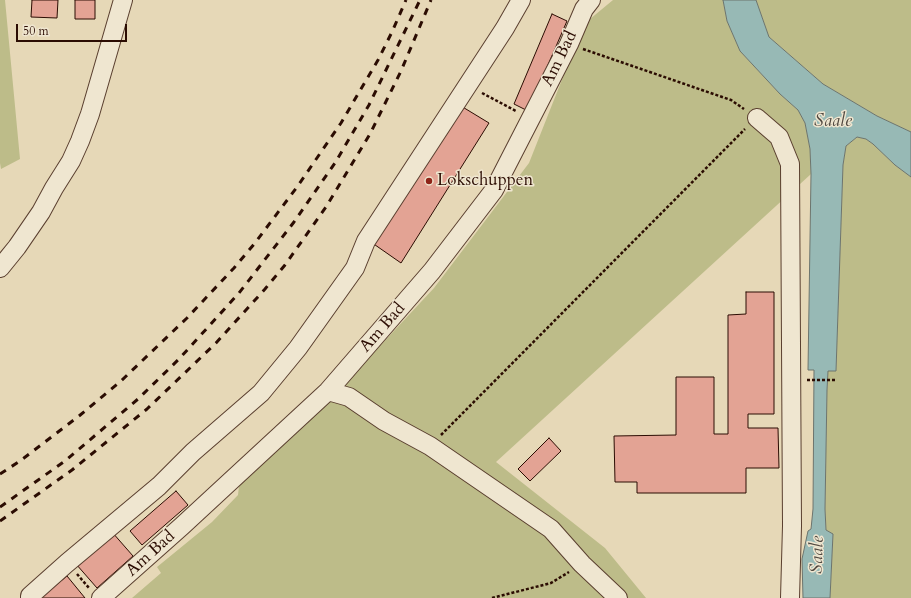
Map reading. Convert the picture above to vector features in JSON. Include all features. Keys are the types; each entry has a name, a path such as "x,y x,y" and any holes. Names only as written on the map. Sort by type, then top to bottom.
{"street":[{"path":"4,258 27,234 71,161 90,114 123,0"},
{"path":"30,598 30,596 67,563 160,486 193,452 261,393 298,348 355,268 366,241 505,28 521,0"},
{"name":"Am Bad","path":"97,595 182,526 328,391 432,272 494,190 569,44 584,9 591,0"},
{"path":"757,118 779,137 790,164 792,526 790,598"},
{"path":"328,391 349,397 384,421 430,446 551,529 582,564 618,598"}],"path":[{"path":"430,446 757,118 731,100 569,44"},
{"path":"467,85 501,103"},
{"path":"814,380 836,380"},
{"path":"67,563 97,595"},
{"path":"492,598 551,583 582,564"}],"shaded area":[{"path":"0,0 5,0 20,159 1,169 0,163"},
{"path":"613,0 723,0 727,21 740,51 780,94 798,110 805,123 810,149 811,174 496,462 605,548 646,598 132,598 161,573 157,567 212,522 238,495 239,486 338,393 350,378 434,288 529,163 584,24"},
{"path":"756,0 911,0 911,132 877,116 823,84 769,37"},
{"path":"857,137 866,139 873,144 895,165 911,177 911,598 830,598 833,535 826,530 825,509 828,371 836,371 843,165 846,146"}],"water":[{"name":"Saale","path":"723,0 756,0 769,37 823,84 877,116 911,132 911,177 866,139 857,137 846,146 843,165 836,371 828,371 827,390 825,509 826,530 833,534 830,598 803,598 802,559 808,531 811,529 813,509 814,370 808,370 811,174 810,149 805,123 798,110 780,94 740,51 727,21"}],"building":[{"path":"32,0 58,0 57,18 31,17"},
{"path":"75,0 95,0 95,19 75,19"},
{"path":"552,14 567,21 528,111 514,104"},
{"name":"Lokschuppen","path":"456,103 489,123 401,263 368,240"},
{"path":"746,292 774,292 774,414 748,414 748,428 778,428 779,468 746,468 746,493 637,493 637,482 615,482 614,436 676,435 676,377 714,377 714,434 728,434 728,315 746,314"},
{"path":"549,438 561,451 530,481 518,469"},
{"path":"176,491 188,505 142,545 130,531"},
{"path":"112,532 133,556 97,588 76,564"},
{"path":"67,576 85,598 40,598"}],"railway":[{"path":"0,474 20,461 79,416 121,381 187,318 234,268 255,243 297,187 341,123 378,60 406,0"},
{"path":"0,507 65,461 138,399 179,359 239,293 294,222 335,163 369,105 420,0"},
{"path":"0,521 72,470 147,409 216,343 285,265 326,207 370,134 401,71 431,0"}],"place":[{"name":"Lokschuppen","path":"429,181"}]}
